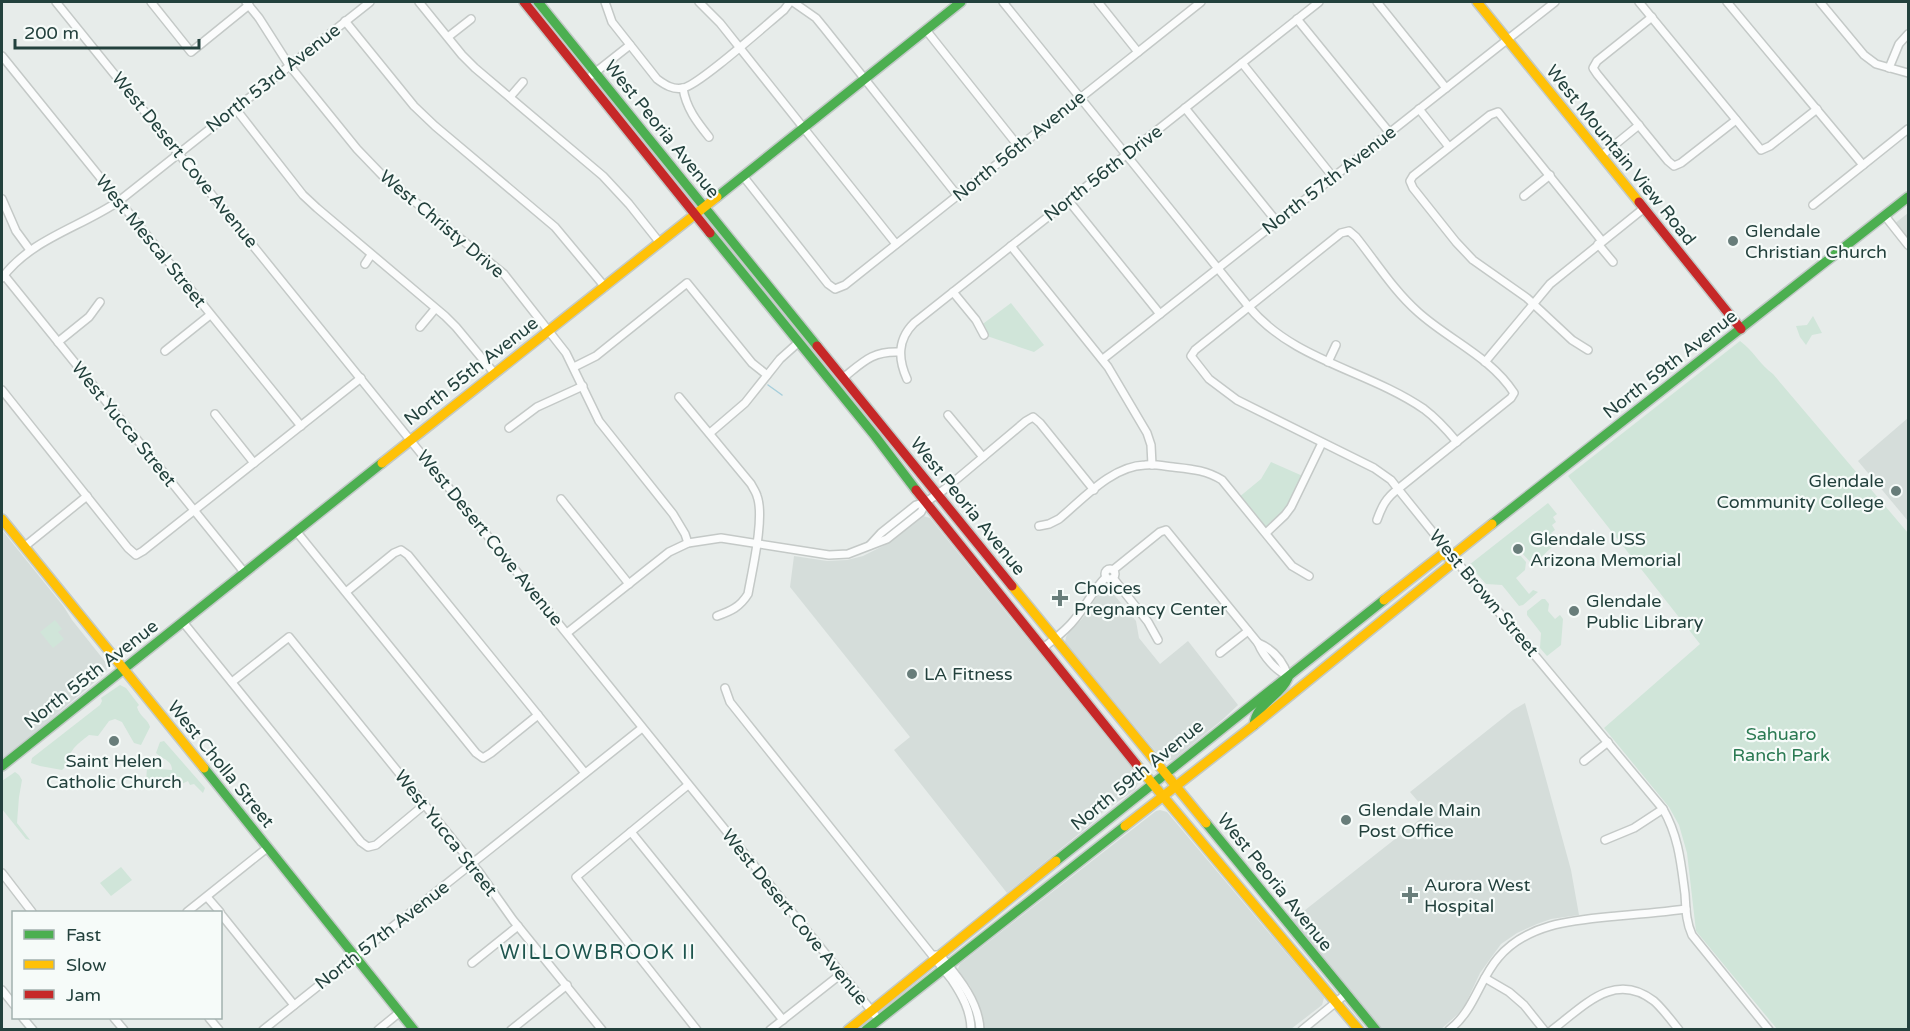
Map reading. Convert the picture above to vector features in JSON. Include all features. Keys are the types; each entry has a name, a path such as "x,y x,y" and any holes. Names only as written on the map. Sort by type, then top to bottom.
{"main road":[{"name":"West Peoria Avenue","path":"524,2 587,80 843,378 1258,888 1376,1029"},
{"name":"West Peoria Avenue","path":"538,2 595,73 799,342 1042,648 1152,784 1359,1029"},
{"name":"North 55th Avenue","path":"2,766 961,2"},
{"name":"West Mountain View Road","path":"1477,2 1741,329"},
{"name":"North 59th Avenue","path":"866,1029 1254,725 1449,566 1452,556 1908,197"},
{"name":"West Cholla Street","path":"2,519 414,1029"},
{"name":"North 59th Avenue","path":"848,1029 935,956 1441,555 1452,556"},
{"path":"1254,725 1257,713 1283,688 1288,676"},
{"path":"1247,897 1258,888"}],"street":[{"name":"West Desert Cove Avenue","path":"56,2 879,1019"},
{"path":"151,2 191,52 247,4"},
{"name":"North 53rd Avenue","path":"3,277 21,256 30,250 49,238 100,214 119,201 370,2"},
{"path":"419,2 475,68 616,188 660,243"},
{"path":"605,2 612,21 630,45 657,79 672,88 683,88 701,78 792,2 816,18 957,195"},
{"path":"699,2 739,46 896,244"},
{"path":"1003,2 1249,307 1266,325 1295,346 1423,408 1457,442"},
{"path":"1098,2 1138,52"},
{"name":"North 56th Drive","path":"899,352 903,338 910,327 1319,2"},
{"path":"1377,2 1446,88"},
{"name":"North 57th Avenue","path":"1103,359 1555,2"},
{"path":"1639,2 1761,150 1770,146 1817,109"},
{"path":"1727,2 1863,165"},
{"path":"1820,2 1864,55 1876,64 1908,73"},
{"name":"North 56th Avenue","path":"743,176 828,284 835,289 845,285 1138,52 1196,3"},
{"name":"West Christy Drive","path":"247,4 289,65 357,149 382,175 504,274 550,330 574,367 599,421 673,514 688,543"},
{"path":"1652,16 1597,61 1593,68 1668,161 1674,166 1681,163 1736,120"},
{"path":"448,38 471,19"},
{"path":"1297,19 1389,132"},
{"path":"345,21 414,106 555,227 605,287"},
{"path":"926,30 1018,147"},
{"path":"1889,68 1899,44 1908,34"},
{"path":"587,80 630,45"},
{"name":"West Mescal Street","path":"2,56 301,426"},
{"path":"1242,63 1334,177"},
{"path":"510,97 523,82"},
{"path":"683,88 690,110 709,137"},
{"path":"235,108 303,195 328,219 456,327 495,374"},
{"path":"1185,108 1277,222"},
{"path":"1419,109 1449,147"},
{"path":"1588,350 1572,340 1533,303 1473,260 1413,188 1410,181 1449,147 1490,115 1498,112 1550,175 1613,262"},
{"path":"1601,156 1639,125"},
{"path":"1813,205 1908,129"},
{"path":"571,148 577,142"},
{"path":"1524,196 1550,175"},
{"path":"2,198 16,231 30,250"},
{"path":"1068,200 1160,314"},
{"path":"1485,362 1550,284 1643,209"},
{"path":"1885,216 1908,245"},
{"path":"1249,307 1341,232 1349,231 1409,304 1485,362 1510,386 1514,393 1511,398 1398,489 1383,503 1377,520"},
{"path":"1011,246 1103,359 1147,433 1151,445 1152,465"},
{"path":"364,264 371,255"},
{"name":"West Yucca Street","path":"3,277 244,572"},
{"path":"574,367 596,356 687,283 752,363 767,375"},
{"path":"953,292 976,320 984,335"},
{"path":"58,342 89,317 100,302"},
{"name":"West Brown Street","path":"1249,307 1195,350 1191,356 1209,379 1237,400 1374,468 1384,474 1398,489 1663,809 1676,836 1680,852 1686,909 1692,935 1769,1029"},
{"path":"420,327 435,309"},
{"path":"165,351 210,315"},
{"path":"710,434 745,403 780,359 799,342"},
{"path":"1328,362 1336,345"},
{"path":"843,378 872,355 899,352 902,369 907,379"},
{"path":"2,390 136,555 195,511 361,378"},
{"path":"509,428 537,407 583,386"},
{"path":"679,397 751,484 758,498 760,511 748,594 743,603 735,609 717,616"},
{"path":"215,414 254,463"},
{"path":"948,415 982,457"},
{"path":"567,633 669,552 688,543 721,538 836,555 867,548 881,533 916,505 937,495 1033,417 1094,490"},
{"path":"1266,533 1291,507 1322,443"},
{"path":"1039,526 1059,519 1118,471 1135,466 1152,465 1197,470 1214,475 1229,486 1292,566 1309,576"},
{"path":"24,547 87,496"},
{"path":"561,499 629,584"},
{"path":"1042,648 1074,620 1093,592 1110,575 1160,532 1166,530 1258,643 1272,651 1285,667 1288,676"},
{"path":"296,531 476,753 483,758 538,715"},
{"path":"346,592 394,553 401,550 408,555 585,773"},
{"path":"1110,575 1148,622 1158,640"},
{"path":"183,622 361,842 368,847 376,844 424,806"},
{"path":"1220,653 1248,631"},
{"name":"West Yucca Street","path":"232,682 289,637 602,1029"},
{"path":"725,688 730,702 971,998 979,1018 980,1029"},
{"name":"North 57th Avenue","path":"263,1029 642,728"},
{"path":"1584,761 1608,742"},
{"path":"688,785 576,877 697,1029"},
{"path":"1605,840 1634,828 1663,809"},
{"path":"631,832 783,1020"},
{"path":"188,911 267,848"},
{"path":"2,873 32,911"},
{"path":"207,897 218,911"},
{"path":"1449,1029 1470,1007 1485,978 1505,950 1522,937 1542,929 1580,920 1686,909"},
{"path":"222,915 294,1005"},
{"path":"472,963 518,926"},
{"path":"945,968 961,994 969,1015 971,1029"},
{"path":"771,1029 841,974"},
{"path":"1485,978 1509,992 1524,1005 1544,1029"},
{"path":"511,1029 567,985"},
{"path":"2,990 12,1002"},
{"path":"1552,1029 1591,999 1607,992 1624,990 1635,991 1655,1002 1679,1029"},
{"path":"1302,1029 1346,994"},
{"path":"378,1029 400,1012"}],"shaded area":[{"path":"1908,213 1908,252 1889,228"},
{"name":"Glendale Community College","path":"1908,418 1908,521 1858,461"},
{"path":"923,516 930,518 1139,780 1135,790 1100,814 1007,893 894,750 910,737 790,587 794,556 827,561 863,556 885,545"},
{"path":"2,530 64,607 108,667 105,673 2,761"},
{"path":"1105,584 1136,621 1139,638 1160,664 1188,641 1238,705 1173,760 1165,761 1161,758 1065,642 1069,632 1082,619"},
{"path":"1525,703 1571,870 1579,915 1551,919 1537,924 1517,933 1501,944 1480,973 1465,1005 1440,1030 1380,1029 1290,922 1428,813 1410,792 1513,710"},
{"path":"1160,810 1167,812 1324,998 1322,1005 1291,1029 983,1029 976,999 958,969 960,964"}],"green space":[{"path":"1011,303 1044,345 1034,352 984,335 980,326"},
{"path":"1813,316 1822,333 1812,335 1806,345 1796,326 1807,325"},
{"name":"Sahuaro Ranch Park","path":"1740,341 1773,374 1908,533 1908,1029 1777,1029 1696,931 1687,853 1679,825 1669,807 1604,728 1700,644 1568,476"},
{"path":"1271,462 1305,477 1291,507 1266,533 1238,498 1261,479"},
{"path":"1548,503 1557,514 1553,517 1556,522 1552,525 1555,530 1551,533 1555,538 1551,541 1554,545 1533,565 1521,552 1519,554 1526,562 1525,570 1516,578 1529,594 1533,590 1538,592 1519,606 1502,585 1486,584 1469,565"},
{"path":"1542,599 1549,604 1548,611 1555,619 1560,615 1563,619 1561,645 1547,656 1540,648 1541,633 1527,615 1527,611"},
{"path":"55,620 62,629 58,632 64,639 53,648 40,632"},
{"path":"120,685 126,688 139,705 138,710 150,727 141,745 134,743 122,722 115,719 109,721 98,736 89,735 77,744 62,770 31,763 32,758 100,705 101,698"},
{"path":"164,741 205,788 203,793 194,784 190,785 188,781 177,786 176,777 175,784 146,781 147,768 172,770 169,762 156,753 160,742"},
{"path":"15,772 22,780 17,823 30,840 26,839 2,809 2,781"},
{"path":"121,867 132,880 111,896 100,883"}],"waterway":[{"path":"768,385 782,395"}],"traffic: fast":[{"path":"538,2 817,346"},
{"path":"717,197 961,2"},
{"path":"1492,524 1908,197"},
{"path":"710,233 916,490"},
{"path":"2,766 382,463"},
{"path":"1056,861 1384,600"},
{"path":"1254,725 1259,711 1280,690 1288,678"},
{"path":"204,768 414,1030"},
{"path":"1206,823 1376,1030"},
{"path":"866,1030 1125,826"}],"traffic: slow":[{"path":"1477,2 1639,202"},
{"path":"382,463 717,197"},
{"path":"2,519 204,768"},
{"path":"1125,826 1254,725 1449,566 1452,556 1492,524"},
{"path":"1384,600 1441,555 1452,556"},
{"path":"1012,586 1206,823"},
{"path":"1136,764 1359,1030"},
{"path":"848,1030 1056,861"}],"traffic: jam":[{"path":"524,2 710,233"},
{"path":"1639,202 1741,329"},
{"path":"817,346 1012,586"},
{"path":"916,490 1136,764"}],"place":[{"name":"Glendale Christian Church","path":"1733,241"},
{"name":"Glendale Community College","path":"1896,491"},
{"name":"Glendale USS Arizona Memorial","path":"1518,549"},
{"name":"Choices Pregnancy Center","path":"1060,598"},
{"name":"Glendale Public Library","path":"1574,611"},
{"name":"LA Fitness","path":"912,674"},
{"name":"Saint Helen Catholic Church","path":"114,741"},
{"name":"Glendale Main Post Office","path":"1346,820"},
{"name":"Aurora West Hospital","path":"1410,895"}],"district":[{"name":"WILLOWBROOK II","path":"598,952"}]}
